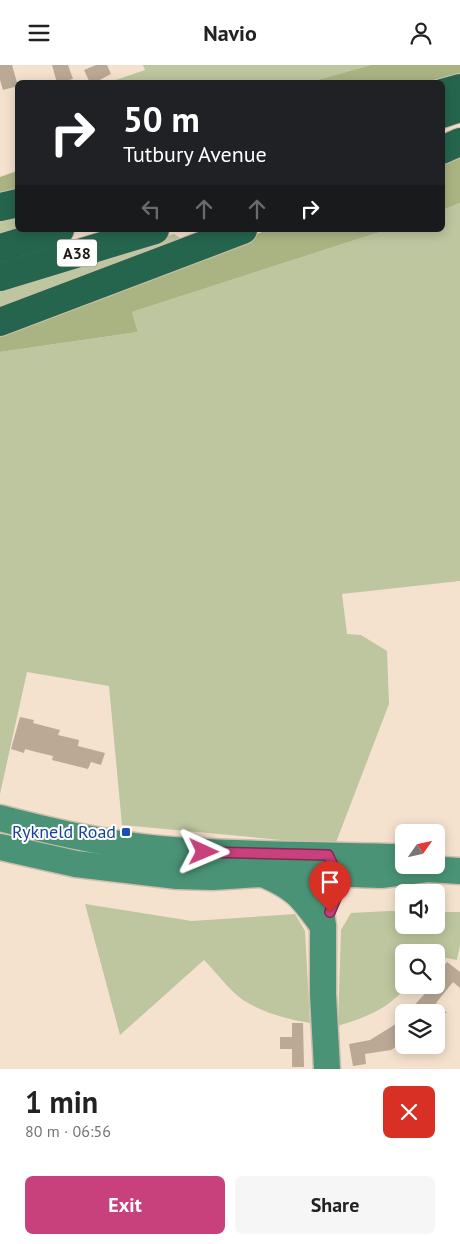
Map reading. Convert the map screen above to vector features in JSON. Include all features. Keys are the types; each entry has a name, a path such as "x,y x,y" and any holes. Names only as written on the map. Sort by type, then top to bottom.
{"highway":[{"path":"445,92 460,88"},
{"path":"445,113 460,108"},
{"path":"445,141 460,137"},
{"path":"445,149 460,142"},
{"path":"0,207 15,204"},
{"name":"A38","path":"0,248 53,232"},
{"name":"A38","path":"0,277 148,232"},
{"path":"0,322 238,232"}],"street":[{"path":"0,817 60,833 137,846 328,867 381,875 395,871"},
{"path":"0,847 76,864 177,876 265,875 328,867"},
{"path":"327,1069 323,995 323,927 336,898 328,867"},
{"path":"445,869 460,871"},
{"path":"265,875 284,883 295,891 323,927"}],"green space":[{"path":"143,65 371,65 317,80 116,80 145,70"},
{"path":"371,65 460,65 460,73 434,80 317,80"},
{"path":"460,158 460,203 445,209 445,163"},
{"path":"15,172 15,191 0,195 0,177"},
{"path":"460,203 460,581 342,594 347,634 361,635 387,651 389,704 335,845 122,825 109,686 27,672 0,794 0,352 138,332 132,312 380,232 445,232 445,209"},
{"path":"15,212 15,232 0,239 0,216"},
{"path":"262,232 380,232 132,312 138,332 0,352 0,332 93,301"},
{"path":"174,234 182,239 0,310 0,289"},
{"path":"85,904 192,921 295,914 305,931 310,1023 275,1015 251,1005 232,991 204,960 120,1035"},
{"path":"395,911 395,934 445,934 445,912 460,912 460,945 457,960 445,958 445,944 395,944 395,994 400,994 376,1011 338,1026 341,930 351,913"}],"building":[{"path":"0,65 12,65 16,80 15,87 3,90 0,80"},
{"path":"52,65 68,65 73,79 56,80"},
{"path":"96,65 107,65 111,74 100,80 89,80 84,70"},
{"path":"20,717 34,720 33,723 60,730 58,735 79,740 78,746 105,753 101,765 91,762 88,769 52,760 53,756 25,749 24,753 11,749"},
{"path":"447,962 460,972 460,988 453,982 445,992 445,965"},
{"path":"425,994 443,994 437,1004 415,1004"},
{"path":"292,1023 303,1023 304,1067 292,1067 292,1049 280,1049 280,1037 292,1037"},
{"path":"395,1025 395,1048 391,1050 365,1054 366,1064 353,1066 349,1044 370,1040"}],"place":[{"name":"Rykneld Road","path":"126,832"}],"route":[{"path":"204,852 328,855 337,874 336,898 330,912"}]}
